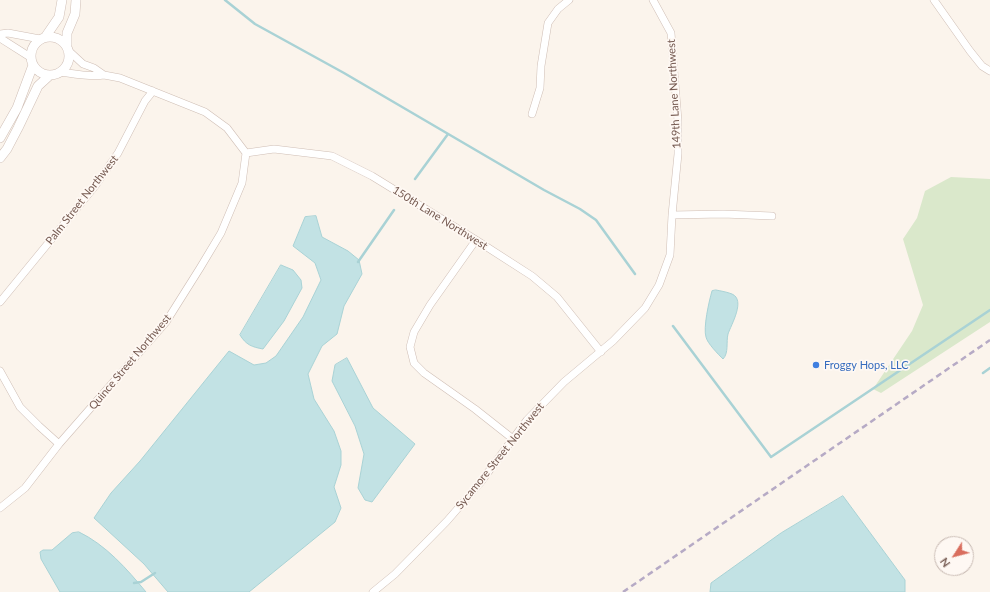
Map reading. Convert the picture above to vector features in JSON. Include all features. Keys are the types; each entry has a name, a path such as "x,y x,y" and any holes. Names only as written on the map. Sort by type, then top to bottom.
{"street":[{"path":"0,138 17,108 32,61 32,48 35,43 43,38 59,17 62,0"},
{"path":"61,72 68,63 67,32 75,14 76,0"},
{"path":"532,114 540,88 541,66 548,23 558,9 569,0"},
{"name":"149th Lane Northwest","path":"654,0 671,33 676,78 678,154 672,215"},
{"path":"934,0 970,51 982,66 990,71"},
{"path":"0,34 8,33 43,38 58,38 83,64 104,74 120,78 205,112 228,128 246,153"},
{"path":"0,38 32,61 40,72 50,75"},
{"path":"0,158 7,149 38,86 50,75 61,72 78,73 91,76 104,74"},
{"name":"Palm Street Northwest","path":"0,302 95,186 118,153 145,101 153,91"},
{"name":"150th Lane Northwest","path":"246,153 274,149 332,156 372,176 532,276 557,297 601,352"},
{"name":"Quince Street Northwest","path":"0,508 25,488 60,444 166,322 196,275 220,233 242,183 246,153"},
{"path":"672,215 723,214 772,216"},
{"name":"Sycamore Street Northwest","path":"373,592 394,574 447,521 480,484 527,420 564,382 601,352 645,308 659,285 670,255 672,215"},
{"path":"476,240 430,305 414,332 410,347 414,363 424,373 475,409 513,439"},
{"path":"0,371 20,407 60,444"}],"green space":[{"path":"951,177 990,179 990,322 881,393 873,389 912,331 923,305 903,239 917,218 925,191"}],"water":[{"path":"316,216 322,237 348,251 359,260 362,274 344,306 337,334 322,346 308,374 314,399 334,431 341,451 341,465 334,487 341,508 335,522 249,592 168,592 144,564 94,518 111,493 140,461 229,351 254,365 266,363 276,356 303,317 321,280 315,263 293,246 305,217"},
{"path":"281,265 293,270 301,280 302,288 284,321 263,349 250,345 240,335"},
{"path":"716,290 732,294 736,297 738,302 738,307 728,334 727,351 723,359 713,349 705,333 712,291"},
{"path":"347,358 373,408 415,444 372,502 365,500 358,488 364,454 355,426 332,381 335,365"},
{"path":"843,496 905,580 905,592 710,592 711,583 781,533"},
{"path":"79,532 89,537 124,566 146,592 60,592 41,559 40,552 43,550 52,550 72,533"}],"waterway":[{"path":"225,0 255,24 344,73 544,190 580,209 596,220 635,274"},
{"path":"415,179 448,134"},
{"path":"358,262 394,210"},
{"path":"673,326 771,457 990,310"},
{"path":"983,373 990,368"},
{"path":"134,583 141,582 155,573"}],"railway":[{"path":"623,592 990,340"}],"place":[{"name":"Froggy Hops, LLC","path":"816,365"}]}
